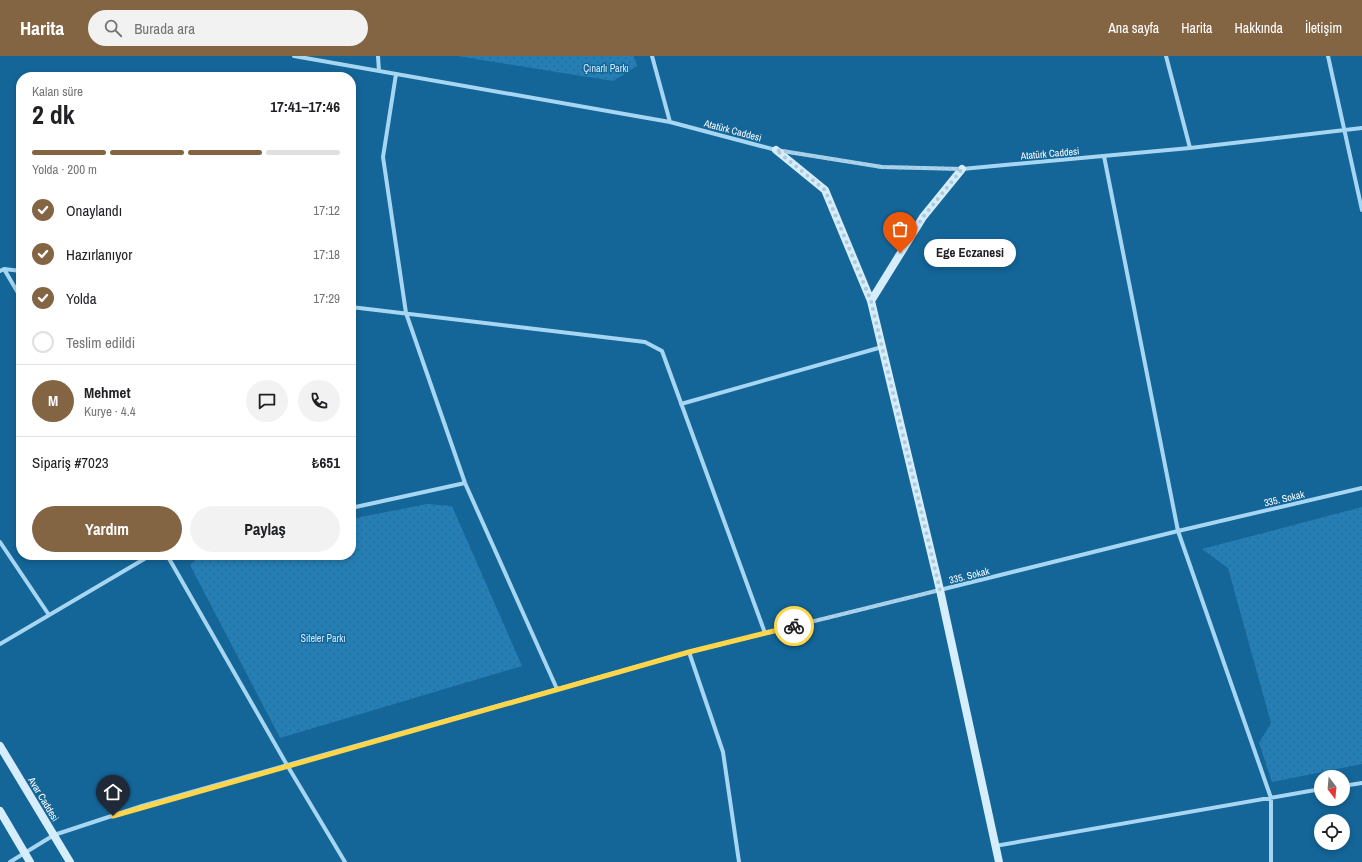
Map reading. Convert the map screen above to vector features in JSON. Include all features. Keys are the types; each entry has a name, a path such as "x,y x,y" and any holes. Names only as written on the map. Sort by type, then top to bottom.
{"street":[{"name":"Atatürk Caddesi","path":"294,56 670,122 776,150 882,167 962,169 1190,148 1362,128"},
{"path":"378,56 379,71"},
{"path":"652,56 670,122"},
{"path":"1166,56 1190,148"},
{"path":"1328,56 1362,210"},
{"path":"396,74 383,157 406,313 465,483 557,689"},
{"path":"776,150 825,190 871,301 940,590 999,862"},
{"path":"1104,156 1178,531 1271,798 1271,862"},
{"path":"871,301 923,217 962,169"},
{"path":"2,270 16,271"},
{"path":"2,270 16,291"},
{"path":"356,308 645,342 662,351 765,633"},
{"path":"681,404 882,347"},
{"path":"356,507 465,483"},
{"name":"335. Sokak","path":"10,862 54,835 142,806 689,652 1178,531 1362,488"},
{"path":"0,542 49,615"},
{"path":"0,644 142,560"},
{"path":"170,560 287,765 345,862"},
{"path":"689,652 723,752 739,862"},
{"name":"Avar Caddesi","path":"0,746 70,862"},
{"path":"1350,785 1362,783"},
{"path":"995,846 1314,791"},
{"path":"0,811 30,862"}],"green space":[{"name":"Çınarlı Parkı","path":"457,56 634,56 637,66 613,81"},
{"name":"Siteler Parkı","path":"427,504 452,506 522,666 280,738 190,565 195,560 356,560 356,518"},
{"path":"1362,507 1362,764 1332,770 1314,770 1314,774 1272,782 1259,743 1271,723 1228,568 1202,549"}],"way so far":[{"path":"794,626 940,590 871,301 825,190 776,150 882,167 962,169 923,217 900,253"}],"place":[{"name":"Ege Eczanesi","path":"900,253"}],"route":[{"path":"113,816 142,806 689,652 794,626"}]}
